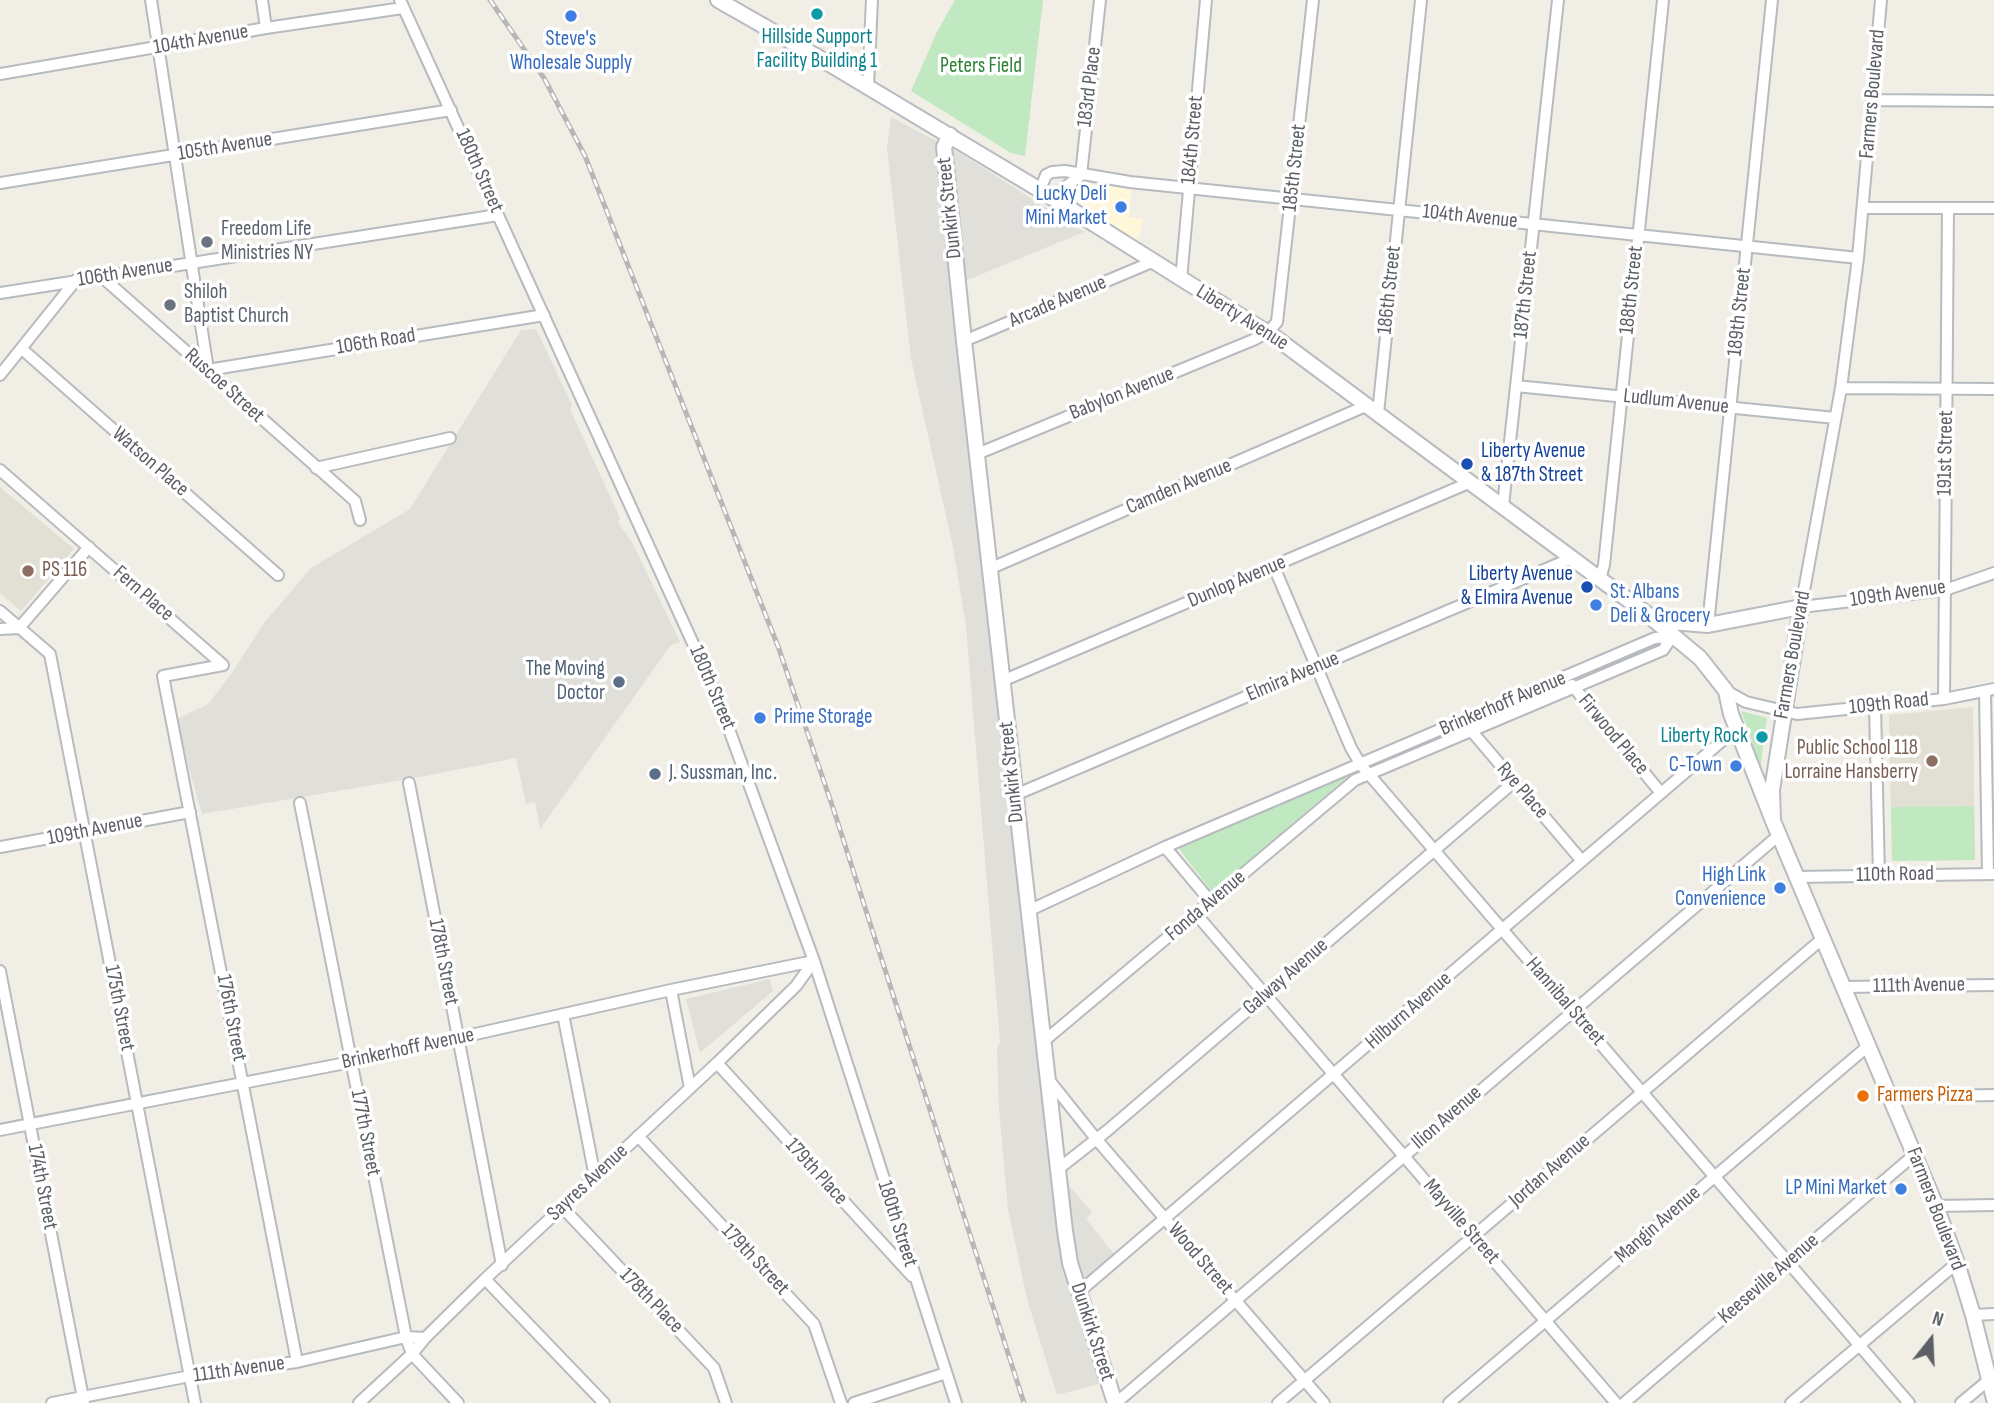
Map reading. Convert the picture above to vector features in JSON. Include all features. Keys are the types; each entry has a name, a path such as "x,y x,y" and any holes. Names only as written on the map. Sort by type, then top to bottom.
{"main road":[{"name":"Liberty Avenue","path":"718,0 950,135 1268,332 1647,614 1700,658 1726,691 1737,728 1776,828"},
{"name":"Dunkirk Street","path":"950,135 944,147 964,341 1057,1170 1070,1262 1115,1403"},
{"path":"1647,614 1671,622 1708,625 1801,607"},
{"name":"Farmers Boulevard","path":"1801,607 1772,790 1776,828 1936,1206 1973,1315 1994,1399"}],"street":[{"path":"151,0 208,370"},
{"path":"262,0 266,28"},
{"path":"868,86 872,0"},
{"name":"183rd Place","path":"1081,175 1100,0"},
{"name":"184th Street","path":"1181,280 1206,0"},
{"name":"185th Street","path":"1268,332 1278,320 1313,0"},
{"name":"186th Street","path":"1373,409 1399,210 1421,0"},
{"name":"187th Street","path":"1503,506 1558,0"},
{"name":"188th Street","path":"1600,579 1604,565 1663,0"},
{"name":"189th Street","path":"1708,625 1772,0"},
{"name":"Farmers Boulevard","path":"1801,607 1840,388 1858,258 1881,0"},
{"name":"104th Avenue","path":"0,74 402,4"},
{"name":"180th Street","path":"402,4 716,694 814,961 956,1403"},
{"path":"1872,100 1994,102"},
{"name":"105th Avenue","path":"0,183 451,110"},
{"name":"104th Avenue","path":"1040,190 1046,176 1052,172 1065,171 1188,187 1858,258"},
{"path":"1057,200 1064,188 1081,175"},
{"path":"1863,208 1994,208"},
{"name":"191st Street","path":"1944,699 1948,208"},
{"name":"106th Avenue","path":"0,293 498,215"},
{"name":"Arcade Avenue","path":"964,341 1152,262"},
{"name":"Ruscoe Street","path":"101,276 316,468"},
{"path":"0,375 76,280"},
{"name":"106th Road","path":"208,370 544,315"},
{"name":"Babylon Avenue","path":"976,454 1268,332"},
{"name":"Watson Place","path":"22,349 278,575"},
{"name":"Ludlum Avenue","path":"1516,386 1835,418"},
{"path":"1840,388 1994,389"},
{"name":"Camden Avenue","path":"989,569 1373,409"},
{"path":"316,468 450,438"},
{"path":"316,468 355,501 360,520"},
{"name":"Fern Place","path":"0,470 223,665 163,676"},
{"name":"Dunlop Avenue","path":"1002,681 1471,482"},
{"path":"0,629 19,628 89,547"},
{"name":"Elmira Avenue","path":"1015,795 1572,558"},
{"name":"Hannibal Street","path":"1274,567 1361,765 1909,1403"},
{"name":"109th Avenue","path":"1801,607 1945,590 1994,573"},
{"name":"175th Street","path":"0,611 50,653 195,1403"},
{"name":"Brinkerhoff Avenue","path":"1028,911 1165,847 1655,638 1672,637"},
{"name":"Brinkerhoff Avenue","path":"1369,775 1663,650 1672,637"},
{"name":"176th Street","path":"163,676 297,1362"},
{"name":"Firwood Place","path":"1566,677 1661,793"},
{"name":"Liberty Avenue","path":"1726,691 1746,702 1784,712"},
{"path":"1989,691 1991,874"},
{"name":"109th Road","path":"1784,712 1797,714 1944,699 1989,691"},
{"path":"1875,705 1879,876"},
{"name":"Rye Place","path":"1464,720 1582,861"},
{"name":"Hilburn Avenue","path":"1079,1292 1737,728"},
{"name":"Fonda Avenue","path":"1044,1041 1355,780 1369,775"},
{"name":"Galway Avenue","path":"1057,1170 1097,1140 1514,782"},
{"name":"178th Street","path":"409,783 502,1265"},
{"name":"177th Street","path":"300,803 406,1337 412,1354 458,1403"},
{"name":"109th Avenue","path":"0,847 190,812"},
{"name":"Ilion Avenue","path":"1115,1403 1573,1010 1776,828"},
{"path":"1165,847 1211,902"},
{"name":"110th Road","path":"1795,877 1991,874"},
{"name":"Mayville Street","path":"1196,914 1616,1403"},
{"name":"Jordan Avenue","path":"1278,1403 1822,939"},
{"name":"Brinkerhoff Avenue","path":"0,1130 351,1062 671,990 814,961"},
{"name":"Sayres Avenue","path":"359,1403 412,1354 485,1279 717,1063 796,986 814,961"},
{"name":"174th Street","path":"0,971 84,1400"},
{"name":"111th Avenue","path":"1843,987 1994,985"},
{"path":"671,990 690,1088"},
{"path":"563,1014 595,1177"},
{"name":"Mangin Avenue","path":"1449,1403 1868,1046"},
{"name":"179th Place","path":"717,1063 916,1280"},
{"name":"Wood Street","path":"1049,1080 1097,1140 1324,1403"},
{"path":"1890,1097 1994,1095"},
{"path":"1052,1109 1076,1115"},
{"name":"179th Street","path":"638,1136 814,1324 841,1403"},
{"name":"Keeseville Avenue","path":"1624,1403 1914,1155"},
{"path":"1936,1206 1994,1205"},
{"name":"178th Place","path":"562,1208 714,1368 726,1403"},
{"path":"1791,1403 1957,1263"},
{"path":"485,1279 604,1403"},
{"path":"1973,1315 1994,1314"},
{"name":"111th Avenue","path":"52,1403 84,1400 190,1376 297,1362 406,1337 425,1338"},
{"path":"854,1403 946,1373"},
{"path":"1961,1403 1990,1380"}],"shaded area":[{"path":"891,117 963,155 1084,232 965,281 1056,1083 1064,1180 1092,1212 1086,1219 1122,1264 1086,1294 1114,1380 1057,1395 1027,1299 1008,1209 999,1108 997,1048 1000,1042 966,626 953,547 911,359 887,148"},
{"path":"1078,183 1132,189 1129,217 1143,219 1140,235 1136,240 1065,194"},
{"path":"536,329 572,405 570,409 620,518 618,522 633,544 680,642 671,645 540,829 535,802 526,804 516,758 202,814 175,720 208,704 232,673 264,623 311,568 410,509 521,330"},
{"name":"PS 116","path":"0,487 74,549 21,611 0,593"},
{"name":"Public School 118 Lorraine Hansberry","path":"1973,707 1975,860 1892,861 1889,715"},
{"path":"770,979 773,991 700,1053 686,999"}],"green space":[{"name":"Peters Field","path":"955,0 1043,0 1025,156 1011,153 911,91 937,32"},
{"path":"1741,711 1767,718 1760,770 1749,732"},
{"path":"1353,772 1212,892 1177,846"},
{"path":"1974,806 1975,860 1892,861 1891,807"}],"railway":[{"path":"490,0 544,78 585,156 779,649 836,817 1024,1403"}],"place":[{"name":"Hillside Support Facility Building 1","path":"817,14"},
{"name":"Steve's Wholesale Supply","path":"571,16"},
{"name":"Lucky Deli Mini Market","path":"1121,207"},
{"name":"Freedom Life Ministries NY","path":"207,242"},
{"name":"Shiloh Baptist Church","path":"170,305"},
{"name":"Liberty Avenue & 187th Street","path":"1467,464"},
{"name":"PS 116","path":"28,571"},
{"name":"Liberty Avenue & Elmira Avenue","path":"1587,587"},
{"name":"St. Albans Deli & Grocery","path":"1596,605"},
{"name":"The Moving Doctor","path":"619,682"},
{"name":"Prime Storage","path":"760,718"},
{"name":"Liberty Rock","path":"1762,737"},
{"name":"Public School 118 Lorraine Hansberry","path":"1932,761"},
{"name":"C-Town","path":"1736,766"},
{"name":"J. Sussman, Inc.","path":"655,774"},
{"name":"High Link Convenience","path":"1780,888"},
{"name":"Farmers Pizza","path":"1863,1096"},
{"name":"LP Mini Market","path":"1901,1189"}]}
